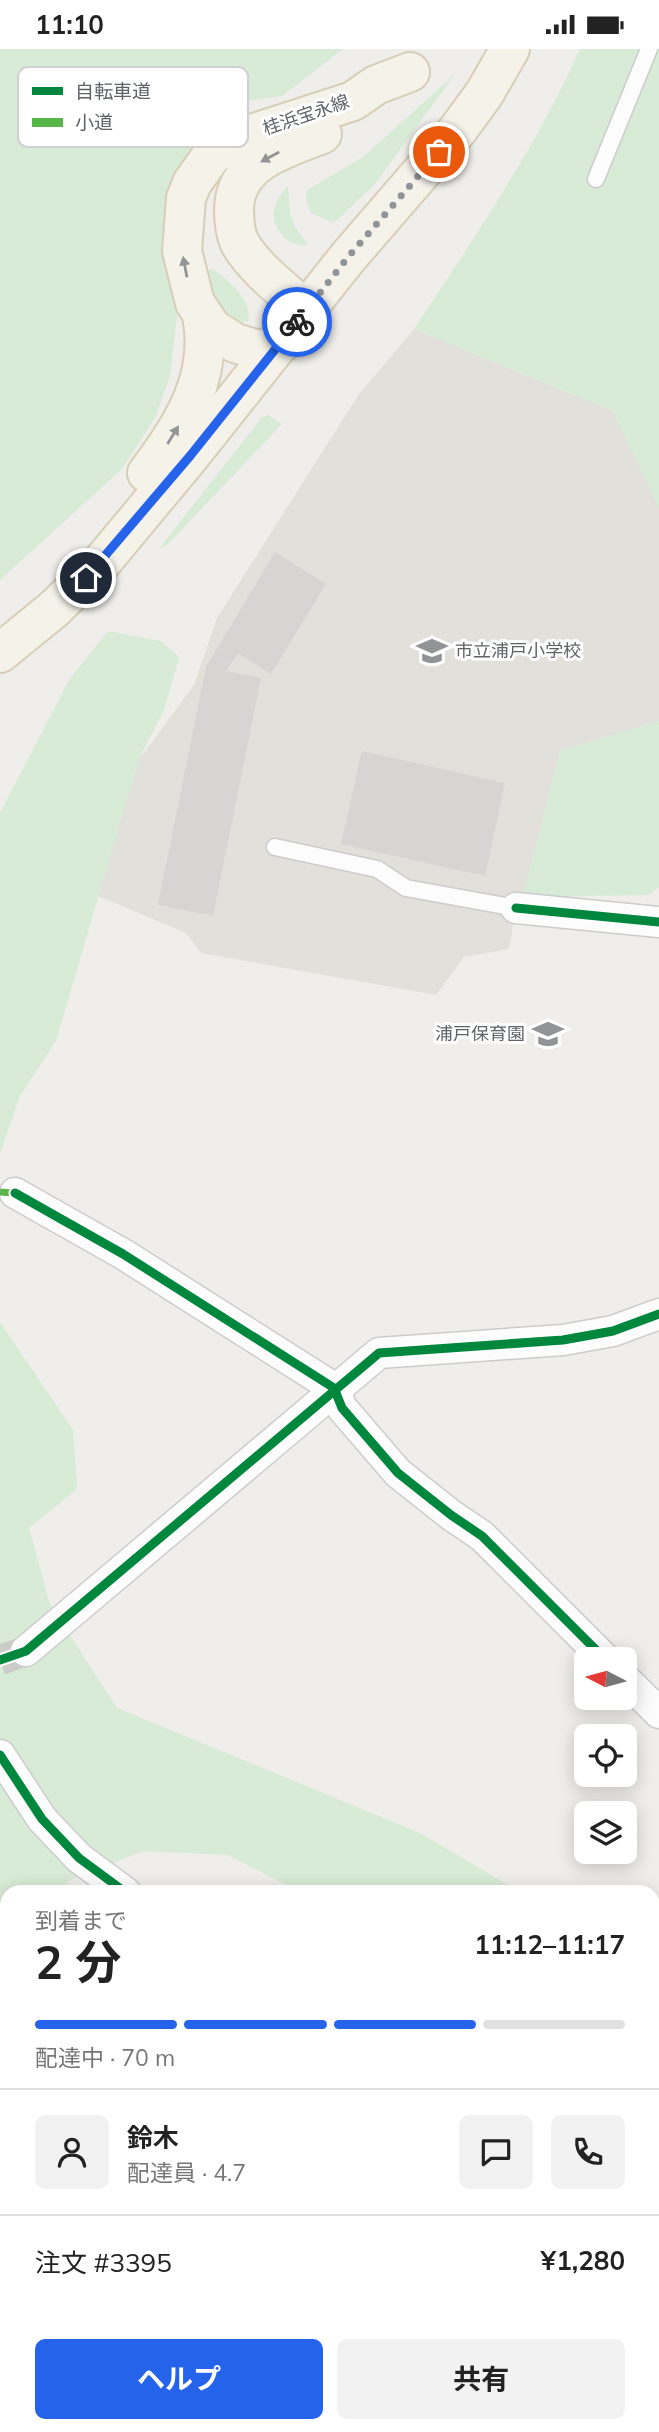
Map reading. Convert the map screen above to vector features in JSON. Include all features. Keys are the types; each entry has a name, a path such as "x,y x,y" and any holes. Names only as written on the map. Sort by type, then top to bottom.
{"main road":[{"path":"0,653 54,609 101,562 349,256 457,131 484,95 510,49"},
{"name":"桂浜宝永線","path":"306,310 240,244 234,218 235,191 245,174 265,158 342,126 378,105 422,60"},
{"name":"桂浜宝永線","path":"248,135 342,105 422,60"},
{"name":"桂浜宝永線","path":"225,147 212,155 200,169 186,198 183,251 188,282 202,316 212,328 243,346 258,350 280,344"},
{"path":"0,634 91,546 176,431 204,370 206,335 202,316"}],"street":[{"path":"516,908 659,922"},
{"path":"15,1193 123,1254 334,1388 342,1408 398,1473 482,1536 592,1647"},
{"path":"26,1651 334,1388 379,1353 563,1339 613,1331 659,1314"},
{"path":"637,1691 659,1713"},
{"path":"0,1755 42,1819 79,1858 116,1885"}],"lane":[{"path":"596,179 649,49"},
{"path":"275,847 377,869 406,888 516,908"}],"shaded area":[{"name":"市立浦戸小学校","path":"414,329 613,411 659,505 659,721 560,751 523,897 516,908 509,949 464,957 436,995 201,953 186,933 98,896 138,761 194,685 217,618 359,394"}],"green space":[{"path":"0,49 343,49 282,96 248,100 248,67 18,67 18,147 202,147 169,192 171,279 177,316 170,376 155,418 121,470 0,580"},
{"path":"580,49 659,49 659,508 613,411 414,329 524,158"},
{"path":"455,74 375,184 334,223 311,213 306,199 307,190 363,157"},
{"path":"288,186 291,217 308,244 289,241 276,224 276,203"},
{"path":"212,269 225,278 243,299 249,314 248,321 242,323 218,301 207,279 206,271"},
{"path":"268,415 282,424 168,544 159,549 262,417"},
{"path":"108,631 161,641 179,657 164,710 138,761 56,1041 20,1096 0,1154 0,813 69,680"},
{"path":"659,721 659,887 649,895 523,897 560,751"},
{"path":"0,1322 73,1430 77,1489 29,1528 50,1604 117,1708 420,1833 508,1885 286,1885 228,1855 143,1851 70,1880 66,1885 0,1885"}],"building":[{"path":"275,552 326,584 271,674 238,653 226,671 261,678 213,916 158,905 206,667"},
{"path":"362,751 505,783 485,876 341,844"}],"tunnel":[{"path":"0,1660 26,1651"}],"marked path":[{"path":"0,1192 15,1193"}],"cycle path":[{"path":"516,908 659,922"},
{"path":"15,1193 123,1254 334,1388 342,1408 398,1473 482,1536 593,1647"},
{"path":"0,1660 26,1651 379,1353 563,1340 613,1331 659,1314"},
{"path":"0,1755 42,1819 79,1858 116,1885"}],"way so far":[{"path":"297,322 349,256 439,152"}],"place":[{"name":"市立浦戸小学校","path":"432,651"},
{"name":"浦戸保育園","path":"548,1034"}],"route":[{"path":"86,578 190,456 297,322"}]}
